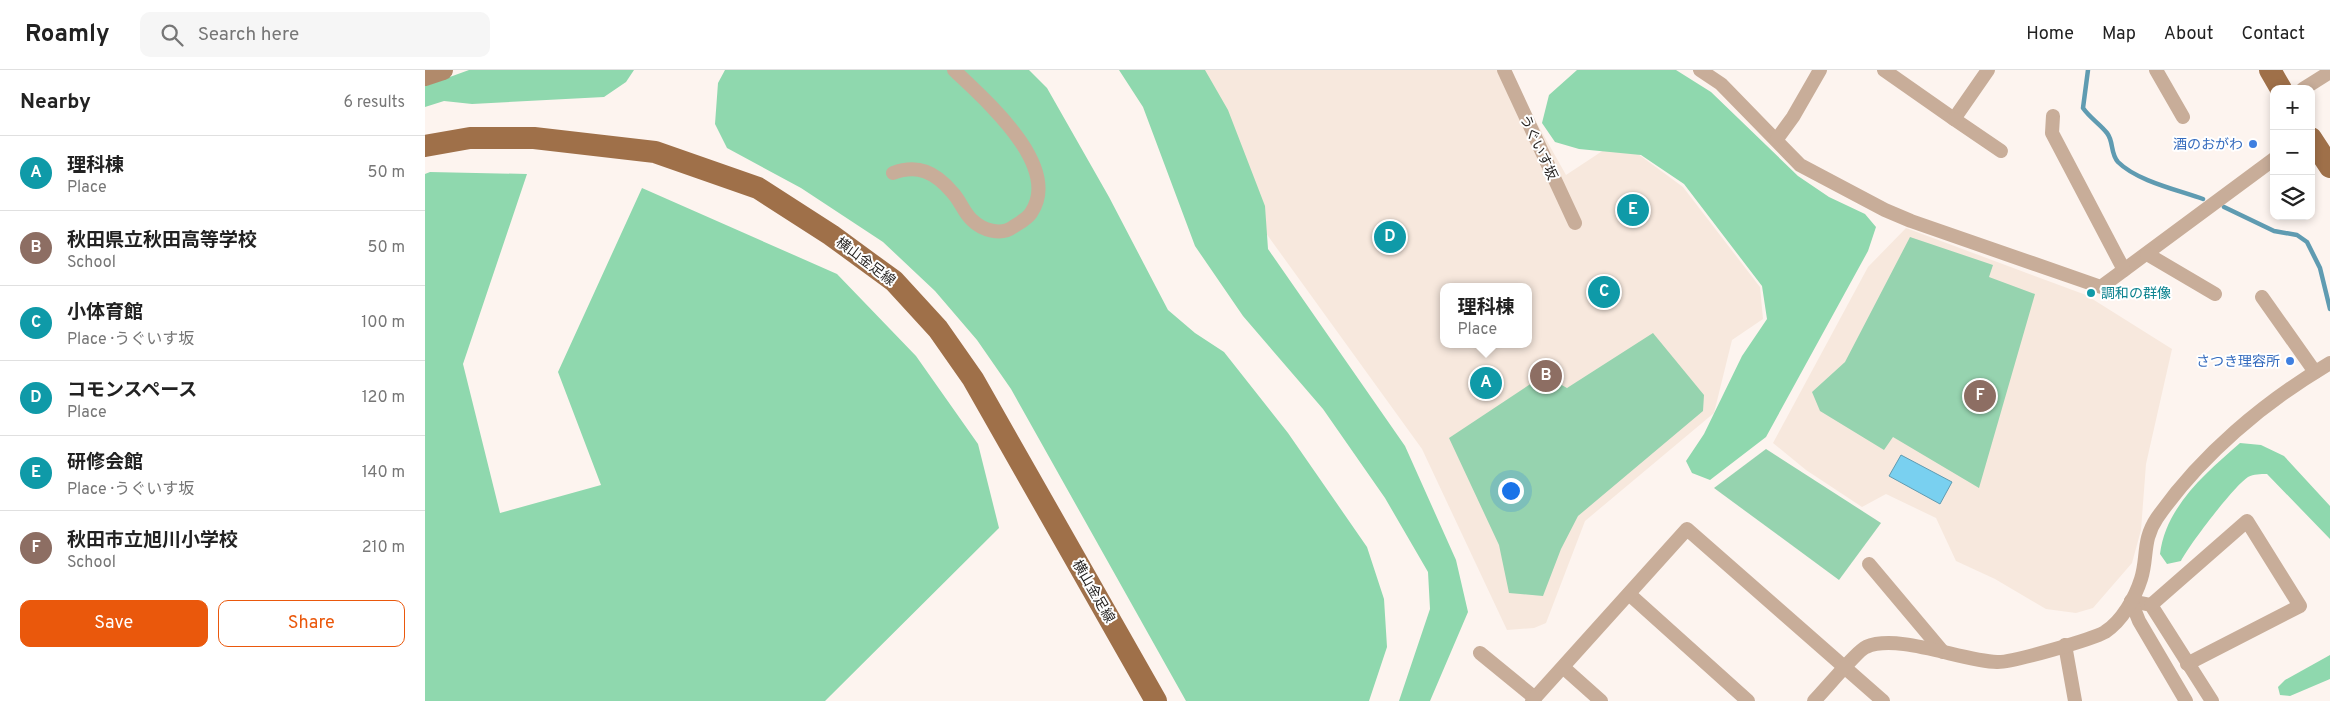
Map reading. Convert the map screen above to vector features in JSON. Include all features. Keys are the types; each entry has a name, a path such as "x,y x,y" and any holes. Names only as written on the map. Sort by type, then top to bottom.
{"main road":[{"path":"2270,70 2279,85"},
{"name":"横山金足線","path":"425,146 470,138 534,138 655,152 758,188 831,235 894,281 939,330 973,379 1156,701"},
{"path":"2315,144 2330,167"}],"street":[{"path":"425,76 443,70"},
{"path":"893,173 908,168 931,173 952,192 972,220 992,231 1009,231 1031,213 1039,194 1038,176 1032,161 1014,132 991,106 954,70"},
{"name":"うぐいす坂","path":"1503,70 1575,223"},
{"path":"1700,70 1721,84 1800,165 1885,210 2101,287 2270,162"},
{"path":"1777,140 1793,117 1820,70"},
{"path":"1884,70 2001,152"},
{"path":"1954,119 1988,70"},
{"path":"2156,70 2183,117"},
{"path":"2309,85 2330,72"},
{"path":"2053,116 2052,133 2124,270"},
{"path":"2147,254 2215,294"},
{"path":"2261,296 2315,372"},
{"path":"1814,701 1866,647 1892,643 1997,662 2065,646 2105,632 2120,618 2131,601 2141,578 2145,543 2156,520 2168,505 2239,426 2330,363"},
{"path":"2151,605 2247,521 2300,606 2187,664"},
{"path":"1481,653 1534,700 1687,529 1883,701"},
{"path":"1869,564 1943,652"},
{"path":"1629,594 1748,701"},
{"path":"2131,601 2151,605 2212,701"},
{"path":"2131,601 2139,621 2186,701"},
{"path":"2065,646 2075,701"},
{"path":"1564,668 1601,701"}],"shaded area":[{"path":"1133,70 1507,70 1566,175 1619,140 1683,187 1760,287 1763,319 1732,340 1714,413 1585,521 1546,623 1534,628 1507,630 1422,449 1161,88"},
{"path":"1906,228 2086,295 2172,349 2146,464 2141,530 2132,563 2093,608 2076,613 2046,609 1995,579 1956,561 1936,518 1886,494 1862,507 1806,470 1773,443 1868,267"}],"green space":[{"path":"469,70 634,70 626,82 604,97 472,104 444,101 425,107 425,86"},
{"path":"725,70 1029,70 1047,88 1109,197 1168,310 1195,333 1224,352 1288,433 1367,547 1384,599 1387,647 1369,701 1186,701 1011,389 977,340 935,291 883,242 801,188 727,148 715,124 718,83"},
{"path":"1119,70 1205,70 1228,110 1265,206 1268,249 1405,446 1456,560 1468,612 1430,701 1399,701 1430,609 1428,572 1385,498 1323,409 1243,316 1195,246 1143,107"},
{"path":"1577,70 1676,70 1711,92 1798,176 1829,197 1865,214 1876,227 1868,251 1766,437 1710,480 1692,473 1686,461 1704,434 1742,356 1767,319 1762,286 1684,184 1641,155 1579,149 1555,142 1542,123 1549,95"},
{"path":"430,172 527,174 463,364 500,513 601,485 558,372 642,188 837,274 916,356 978,444 999,528 825,701 425,701 425,174"},
{"path":"1910,237 1993,265 1989,277 2035,294 1979,488 1893,437 1884,450 1820,411 1812,392 1845,362"},
{"path":"1653,333 1704,395 1703,411 1578,516 1561,549 1543,596 1509,593 1499,545 1449,438 1544,375 1567,388"},
{"path":"2240,443 2261,445 2284,456 2330,506 2330,539 2267,474 2257,474 2248,477 2223,503 2181,561 2167,564 2160,554 2170,521 2179,506 2201,479"},
{"path":"1766,449 1881,523 1839,580 1714,488"},
{"path":"2330,655 2330,679 2290,696 2280,695 2278,687 2285,680"}],"water":[{"path":"1901,455 1952,482 1940,504 1889,476"}],"waterway":[{"path":"2088,70 2083,108 2107,133 2118,162 2126,169 2147,180 2203,199"},
{"path":"2224,207 2274,231 2297,235 2307,242 2320,268 2330,309"}],"place":[{"name":"酒のおがわ","path":"2253,144"},
{"name":"研修会館","path":"1633,210"},
{"name":"コモンスペース","path":"1390,237"},
{"name":"小体育館","path":"1604,292"},
{"name":"調和の群像","path":"2091,293"},
{"name":"さつき理容所","path":"2290,361"},
{"name":"秋田県立秋田高等学校","path":"1546,376"},
{"name":"理科棟","path":"1486,383"},
{"name":"秋田市立旭川小学校","path":"1980,396"}]}
